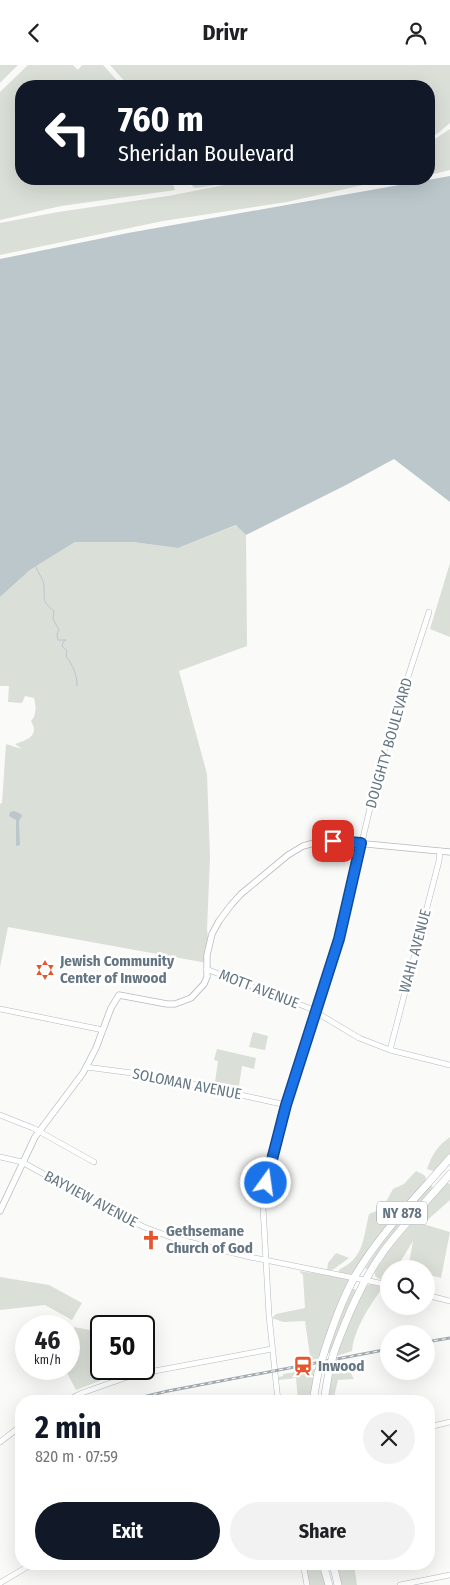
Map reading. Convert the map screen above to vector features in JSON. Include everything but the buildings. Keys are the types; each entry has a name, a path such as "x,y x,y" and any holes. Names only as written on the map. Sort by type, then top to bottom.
{"highway":[{"name":"NY 878","path":"314,1395 318,1373 335,1319 354,1278 388,1230 450,1158"},
{"name":"NY 878","path":"325,1395 334,1352 345,1322 366,1280 395,1237 450,1174"},
{"path":"325,1570 329,1585"},
{"path":"334,1570 338,1585"}],"main road":[{"path":"0,1211 22,1162 39,1131 86,1067 111,1008 119,995 167,1004 182,1002 190,998 203,986 207,977 206,969 209,946 219,921 241,894 288,855 303,846 322,841 450,852"}],"street":[{"name":"DOUGHTY BOULEVARD","path":"277,1395 272,1349 263,1197 286,1105 341,931 382,757 429,612"},
{"name":"WAHL AVENUE","path":"390,1050 440,851"},
{"name":"MOTT AVENUE","path":"206,969 316,1011 359,1038 390,1050 450,1065"},
{"path":"0,1009 103,1030"},
{"name":"SOLOMAN AVENUE","path":"86,1067 155,1076 286,1105"},
{"path":"0,1115 39,1131 94,1162"},
{"name":"BAYVIEW AVENUE","path":"0,1157 22,1162 144,1227 193,1244 267,1261 380,1283"},
{"path":"435,1297 450,1301"},
{"path":"78,1395 133,1375 272,1349"},
{"path":"435,1426 450,1422"},
{"path":"0,1441 15,1430"},
{"path":"0,1583 22,1570"},
{"path":"304,1570 307,1585"},
{"path":"400,1585 450,1575"}],"shaded area":[{"path":"0,65 18,65 0,83"},
{"path":"28,65 73,65 78,70 82,65 103,65 117,80 15,80 15,185 173,185 175,190 61,206 0,220 0,92"},
{"path":"110,65 450,65 450,123 435,135 435,80 124,80"},
{"path":"450,129 450,170 435,174 435,139"},
{"path":"450,176 450,502 394,459 246,535 236,525 178,548 132,542 75,542 30,570 0,597 0,259 128,233 399,185 435,185 435,179"},
{"path":"192,185 216,185 196,188"},
{"path":"224,185 362,185 287,202 163,221 0,255 0,223 58,212 168,196"},
{"path":"237,525 246,535 247,646 179,671 207,774 210,857 207,929 209,946 207,963 8,927 0,967 0,804 2,803 6,744 22,749 15,744 28,739 33,734 34,730 31,721 36,707 34,698 25,696 22,703 8,702 9,686 0,686 0,597 30,570 75,542 132,542 178,548"},
{"path":"450,563 450,637 430,629"},
{"path":"14,811 22,816 19,821 20,845 16,846 16,820 9,816 10,812"},
{"path":"253,1032 268,1036 265,1050 249,1047"},
{"path":"217,1049 256,1058 254,1069 242,1066 239,1086 215,1082 218,1061 214,1060"},
{"path":"450,1137 450,1154 433,1171 427,1169 436,1151"},
{"path":"416,1171 426,1178 424,1184 354,1273 346,1274 338,1271 351,1262 359,1252 369,1214 376,1211 387,1200 393,1189 404,1184"},
{"path":"447,1183 450,1184 450,1200 423,1224 450,1232 441,1278 435,1276 435,1260 410,1260 413,1241 401,1260 382,1260 392,1246"},
{"path":"430,1185 433,1187 369,1270 365,1268 390,1230"},
{"path":"336,1253 349,1258 334,1269 327,1271 328,1263"},
{"path":"380,1264 380,1279 375,1276 375,1271"},
{"path":"299,1271 350,1280 323,1354 319,1355 318,1359 309,1360 307,1358 310,1356 305,1321 283,1322 272,1318 276,1314 305,1308 303,1275"},
{"path":"0,1277 49,1285 82,1303 75,1315 63,1315 45,1305 0,1310"},
{"path":"370,1284 380,1286 380,1291 359,1326 352,1351 337,1356 345,1327 354,1305 364,1288"},
{"path":"351,1288 356,1290 333,1352 324,1354"},
{"path":"80,1328 90,1330 90,1380 102,1380 76,1390 71,1380 80,1380"},
{"path":"345,1363 354,1379 338,1380 334,1395 327,1395 331,1370 337,1364"},
{"path":"315,1369 313,1395 297,1395 296,1378 279,1380 279,1377 283,1376 283,1374"},
{"path":"305,1570 324,1570 328,1585 307,1585"},
{"path":"335,1570 355,1570 357,1585 339,1585"}],"waterway":[{"path":"36,567 44,584 45,602 54,611 53,619 59,630 57,634 58,640 66,640 62,646 67,651 66,656 74,670 77,686"}],"railway":[{"path":"435,1340 450,1338"},
{"path":"151,1395 380,1351"}],"place":[{"name":"Jewish Community Center of Inwood","path":"45,970"},
{"name":"Gethsemane Church of God","path":"151,1240"},
{"name":"Inwood","path":"303,1366"}],"route":[{"path":"266,1183 286,1105 339,939 361,843 333,841"}]}
